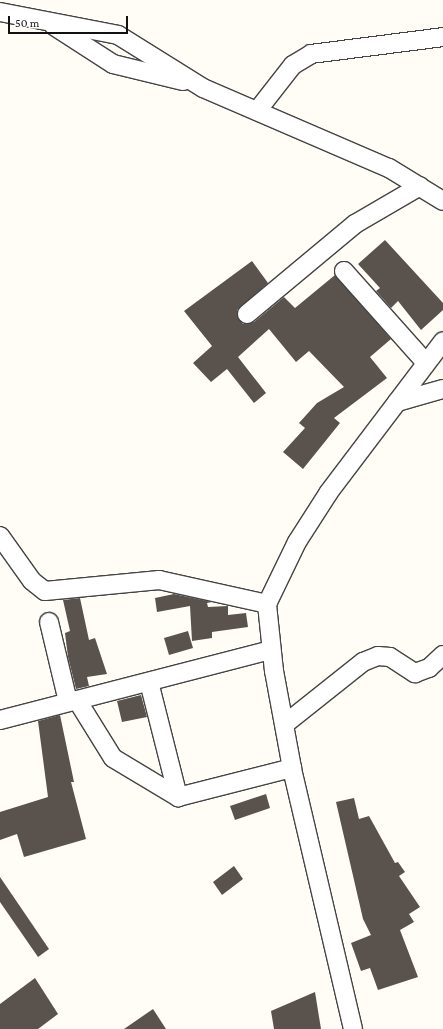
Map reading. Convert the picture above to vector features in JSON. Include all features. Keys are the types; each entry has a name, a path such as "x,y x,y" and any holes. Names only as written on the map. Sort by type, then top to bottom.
{"street":[{"path":"0,12 48,23 118,35 191,82 389,168 443,201"},
{"path":"48,23 113,64 191,82"},
{"path":"257,111 293,65 311,54 443,37"},
{"path":"247,314 355,224 420,186"},
{"path":"344,270 426,363"},
{"path":"353,1029 292,768 271,650 267,604 305,529 396,402 443,341"},
{"path":"396,402 443,389"},
{"path":"0,536 32,581 45,591 159,580 267,604"},
{"path":"49,622 73,701 113,758 178,797 292,768"},
{"path":"0,720 271,650"},
{"path":"285,724 363,662 378,656 390,657 415,674 429,668 443,654"},
{"path":"149,682 178,797"}],"building":[{"path":"385,240 443,303 443,310 421,330 398,301 391,308 376,291 380,288 358,264"},
{"path":"252,261 268,283 237,310 237,316 243,324 254,322 284,297 295,308 335,275 391,339 370,357 387,378 334,418 340,423 303,469 283,452 305,428 299,423 317,403 344,387 309,351 296,362 269,329 238,357 266,393 254,403 227,369 211,382 193,363 212,346 184,311"},
{"path":"174,594 212,602 207,603 208,607 228,606 228,615 246,613 248,627 212,632 212,638 192,641 190,606 157,612 155,598"},
{"path":"80,598 89,640 95,638 107,674 87,677 89,686 76,689 68,657 65,633 70,631 63,600"},
{"path":"188,631 193,648 169,655 164,638"},
{"path":"141,695 147,717 122,722 117,701"},
{"path":"60,715 74,782 71,782 86,839 24,857 17,834 0,840 0,812 48,797 38,721"},
{"path":"266,794 270,808 235,820 230,806"},
{"path":"354,798 359,819 369,816 395,863 398,862 405,872 399,876 420,907 409,914 414,922 400,930 418,977 378,990 370,968 361,971 351,943 371,935 363,919 336,802"},
{"path":"234,866 243,879 222,895 213,882"},
{"path":"0,877 49,949 38,957 0,902"},
{"path":"35,978 58,1014 38,1029 0,1029 0,1004"},
{"path":"315,992 321,1029 274,1029 271,1011"},
{"path":"153,1009 166,1029 124,1029"}]}
